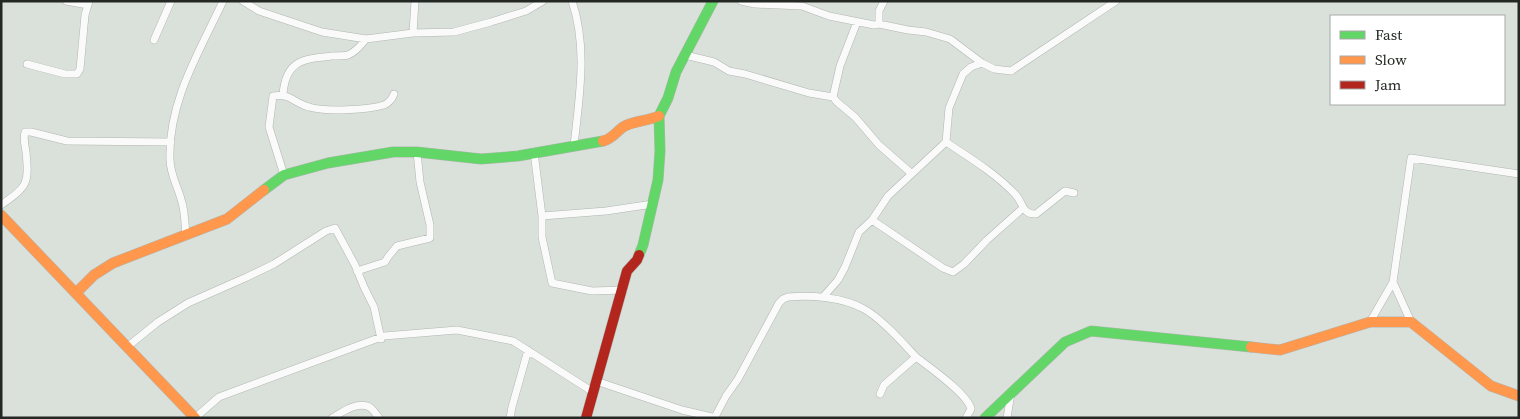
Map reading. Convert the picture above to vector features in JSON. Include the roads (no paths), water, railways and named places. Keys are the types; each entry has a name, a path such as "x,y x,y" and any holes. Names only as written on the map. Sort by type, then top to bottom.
{"street":[{"path":"27,64 65,74 78,74 85,16 89,3 66,1"},
{"path":"154,40 171,1"},
{"path":"186,236 181,198 172,178 171,142 176,111 186,76 223,1"},
{"path":"243,1 259,11 322,32 366,39 413,33 454,32 518,14 543,1"},
{"path":"413,33 415,1"},
{"path":"572,1 576,12 579,33 582,79 574,146"},
{"path":"586,418 627,270 637,260 643,245 653,204 658,180 659,116 668,98 676,72 713,1"},
{"path":"740,1 755,4 802,6 829,16 857,22 926,32 950,39 982,63 994,68 1011,71 1116,1"},
{"path":"879,24 879,12 884,1"},
{"path":"857,22 840,66 834,97 837,102 855,117 879,145 911,173"},
{"path":"283,94 284,83 293,66 301,60 347,55 358,49 366,39"},
{"path":"685,55 714,62 728,71 834,97"},
{"path":"823,297 838,280 859,232 872,220 888,196 946,142 949,108 963,74 970,67 982,63"},
{"path":"284,175 269,127 273,96 283,94 310,108 350,109 385,104 391,100 394,94"},
{"path":"76,293 94,275 113,263 226,219 284,175 328,162 393,152 418,152 481,159 518,156 608,140 626,126 659,116"},
{"path":"1,205 18,193 26,183 28,175 25,132 67,141 171,142"},
{"path":"946,142 979,163 1007,186 1018,197 1022,208 1031,214 1036,214 1065,191 1074,193"},
{"path":"358,271 385,262 398,246 430,238 430,225 420,182 418,152"},
{"path":"534,152 542,216 543,244 552,283 592,291 623,290"},
{"path":"1370,322 1393,282 1411,158 1519,174"},
{"path":"542,216 606,211 653,204"},
{"path":"872,220 943,268 953,272 964,264 1022,208"},
{"path":"1,215 195,418 219,397 381,339 384,336 457,330 513,341 593,392"},
{"path":"127,347 158,322 188,303 274,264 326,231 335,228 358,271 374,307 381,339"},
{"path":"1393,282 1411,322 1491,386 1519,396"},
{"path":"596,382 674,408 715,418 782,299 788,297 823,297 865,309 894,334 916,357 942,377 968,401 971,409 966,418"},
{"path":"985,418 1065,342 1091,331 1280,350 1370,322 1411,322"},
{"path":"510,418 528,350"},
{"path":"880,394 884,385 916,357"},
{"path":"1007,418 1011,393"},
{"path":"332,418 354,407 364,405 368,406 379,418"}]}
